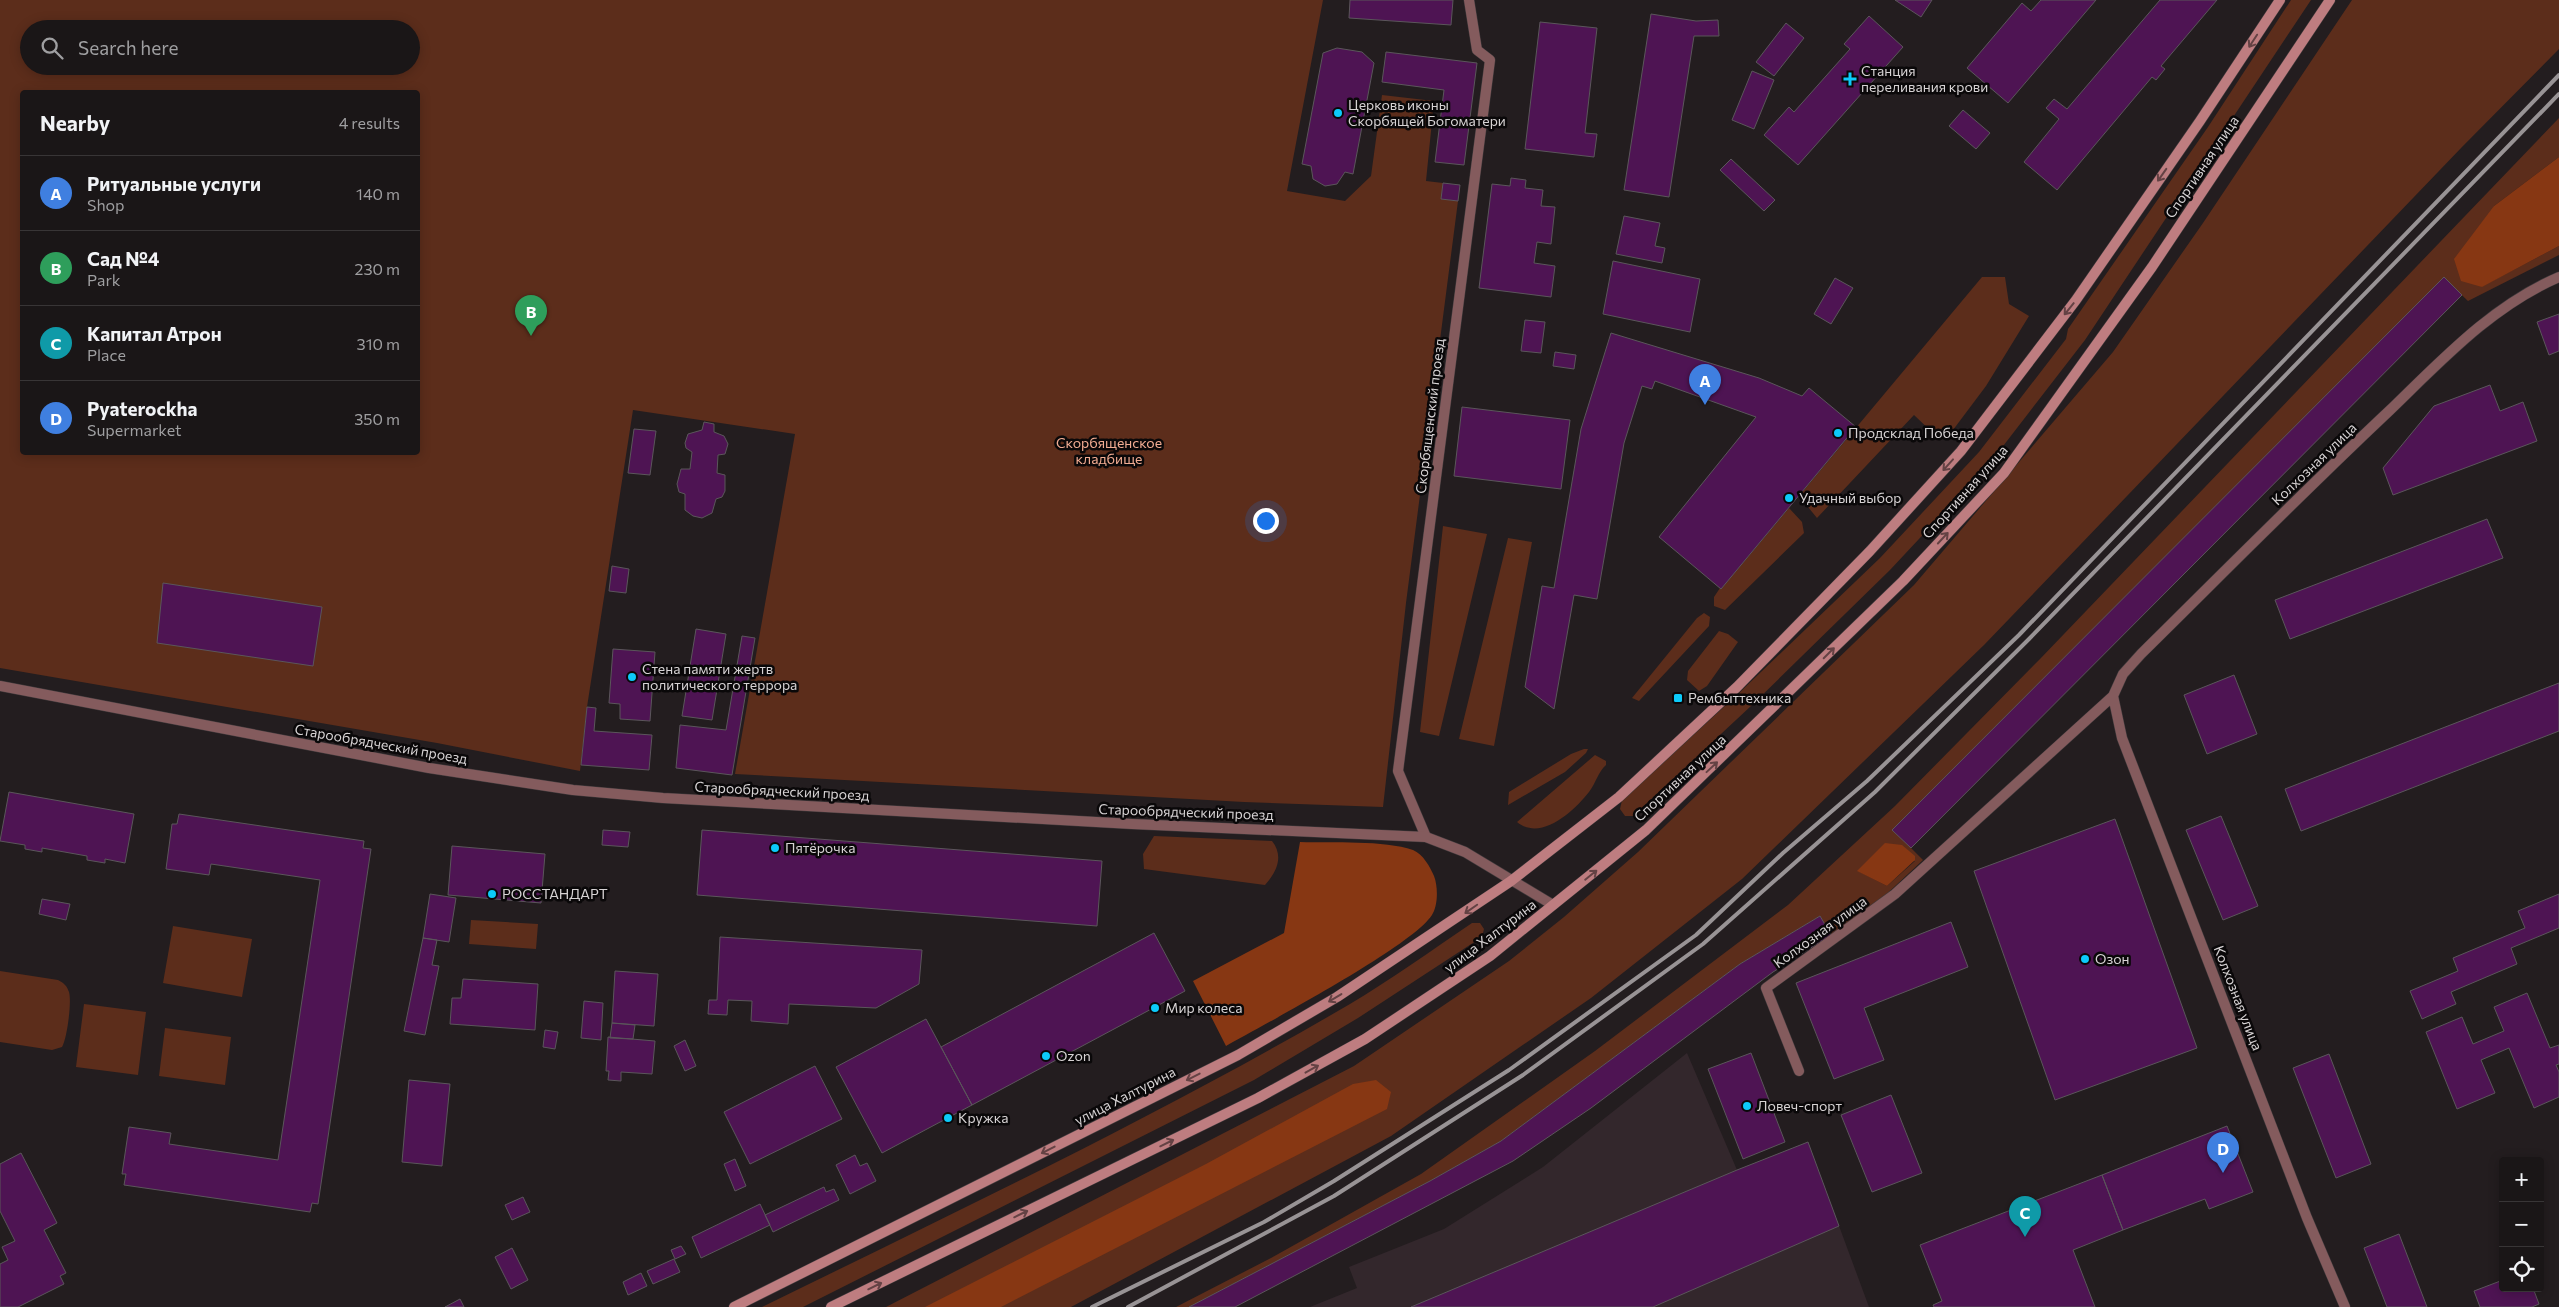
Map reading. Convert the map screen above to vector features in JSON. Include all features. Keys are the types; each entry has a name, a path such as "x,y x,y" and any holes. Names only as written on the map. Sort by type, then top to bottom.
{"main road":[{"name":"Спортивная улица","path":"1511,881 1619,796 1737,687 1870,551 1961,451 2076,300 2200,121 2280,0"},
{"name":"Спортивная улица","path":"1553,905 1646,830 1765,717 1902,580 2004,473 2152,267 2330,0"},
{"name":"улица Халтурина","path":"734,1307 1238,1055 1337,998 1511,881"},
{"name":"улица Халтурина","path":"831,1307 1267,1094 1372,1034 1490,956 1553,905"}],"street":[{"name":"Скорбященский проезд","path":"1426,837 1398,771 1490,60 1477,50 1469,0"},
{"name":"Колхозная улица","path":"1799,1071 1766,988 1895,894 2113,696 2123,674 2141,654 2348,450 2472,332 2532,288 2559,276"},
{"name":"Старообрядческий проезд","path":"0,686 419,766 573,790 663,798 1132,824 1426,837 1465,852 1553,905"},
{"name":"Колхозная улица","path":"2113,696 2122,738 2307,1218 2345,1307"}],"shaded area":[{"path":"2559,157 2559,246 2482,287 2461,281 2454,259 2494,206"},
{"path":"1300,842 1373,843 1413,850 1423,858 1434,876 1437,895 1435,909 1422,926 1371,963 1226,1046 1193,981 1284,933"},
{"path":"1885,843 1902,845 1915,856 1915,860 1887,886 1857,871"},
{"path":"1687,1053 1737,1170 1808,1142 1869,1307 1310,1307 1357,1288 1349,1267 1444,1229 1543,1167"},
{"path":"1376,1080 1391,1092 1387,1109 1001,1307 925,1307 1206,1164 1353,1084"}],"green space":[{"name":"Скорбященское кладбище","path":"0,0 1323,0 1287,191 1345,201 1371,176 1382,95 1434,101 1426,181 1443,183 1441,199 1458,201 1406,603 1383,807 1244,802 735,774 795,434 633,410 587,707 580,771 437,743 0,668"},
{"path":"2291,0 2311,0 2085,340 1990,463 1890,570 1751,706 1633,816 1625,816 1620,809 1622,800 1738,694 1880,558 1979,452 2066,339 2068,329 2208,127"},
{"path":"2352,0 2559,0 2559,49 2462,147 1984,645 1742,879 1591,998 1391,1136 1071,1307 886,1307 1354,1066 1509,961 1564,917 1638,852 1914,585 2113,352 2203,223"},
{"path":"2559,118 2559,157 2494,206 2481,287 2559,246 2559,255 2468,301 2444,278 1893,830 1923,860 1862,917 1831,935 1820,916 1740,964 1501,1141 1430,1181 1189,1307 1176,1307 1271,1258 1421,1174 1595,1051 1788,905 1895,806 2040,659","holes":["1915,861 1887,886 1858,871"]},
{"path":"1982,277 2005,277 2009,304 2029,316 1986,386 1947,438 1936,436 1914,415 1817,518 1799,496"},
{"path":"1789,508 1802,522 1804,533 1725,610 1714,606 1714,597 1720,588"},
{"path":"1443,526 1487,534 1439,736 1420,732"},
{"path":"1508,538 1532,542 1494,746 1459,739"},
{"path":"1704,613 1710,617 1709,626 1639,701 1632,698 1697,618"},
{"path":"1719,631 1728,634 1738,642 1707,686 1699,691 1687,680 1688,671"},
{"path":"1588,749 1586,753 1565,772 1508,805 1509,792 1571,754"},
{"path":"1595,755 1606,761 1606,765 1589,792 1575,808 1556,822 1546,826 1526,827 1517,822"},
{"path":"1154,836 1272,841 1278,852 1278,864 1273,875 1265,885 1144,869 1143,854"},
{"path":"471,920 538,924 536,949 469,944"},
{"path":"1472,923 1480,923 1484,929 1482,937 1358,1018 1254,1080 803,1307 762,1307 1059,1161 1206,1085 1350,1004 1397,975"},
{"path":"173,926 252,939 242,997 163,983"},
{"path":"0,971 58,980 66,986 70,997 66,1036 62,1047 52,1050 0,1042"},
{"path":"84,1004 146,1012 138,1075 76,1067"},
{"path":"165,1028 231,1037 225,1085 159,1076"}],"building":[{"path":"1350,0 1453,0 1451,25 1349,18"},
{"path":"1895,0 1932,0 1921,17"},
{"path":"2041,0 2096,0 2008,103 1967,68 2022,3 2031,11"},
{"path":"2160,0 2217,0 2161,66 2165,69 2156,80 2152,77 2057,190 2024,162 2059,119 2046,108 2054,99 2067,109"},
{"path":"1651,14 1696,21 1718,20 1719,36 1694,36 1669,197 1624,190"},
{"path":"1869,16 1903,47 1798,165 1764,135 1789,107 1794,112 1850,49 1844,44"},
{"path":"1540,22 1597,28 1585,133 1597,134 1594,157 1525,149"},
{"path":"1786,23 1804,38 1774,76 1756,62"},
{"name":"Церковь иконы Скорбящей Богоматери","path":"1337,48 1362,52 1374,63 1353,174 1345,172 1337,184 1325,186 1313,179 1311,166 1302,164 1323,53"},
{"path":"1386,52 1477,63 1464,165 1435,162 1444,90 1382,82"},
{"path":"1752,71 1774,80 1754,129 1732,120"},
{"path":"1963,110 1990,133 1976,149 1949,126"},
{"path":"1731,159 1775,200 1764,211 1720,170"},
{"path":"1511,178 1526,180 1525,188 1543,190 1541,206 1555,207 1551,244 1537,242 1534,263 1555,266 1551,297 1479,288 1492,184 1510,186"},
{"path":"1443,183 1460,185 1458,201 1441,199"},
{"path":"1624,216 1660,223 1655,246 1665,248 1662,263 1616,254"},
{"path":"1613,261 1700,279 1690,332 1603,314"},
{"path":"2444,277 2462,295 1911,848 1892,830"},
{"path":"1835,278 1853,288 1831,324 1814,314"},
{"path":"2559,314 2559,351 2549,355 2537,322"},
{"path":"1525,320 1545,322 1541,353 1521,351"},
{"path":"1611,333 1759,378 1802,396 1809,388 1856,427 1721,589 1659,537 1756,417 1655,381 1652,389 1642,386 1624,443 1597,599 1574,595 1554,709 1525,687 1542,586 1554,588 1581,429"},
{"path":"1555,352 1576,355 1574,369 1553,366"},
{"path":"2490,385 2500,411 2523,402 2537,441 2393,495 2383,468 2434,406"},
{"path":"1462,407 1570,420 1561,489 1454,476"},
{"path":"704,422 714,424 714,432 724,436 728,444 725,454 718,455 717,473 725,475 725,491 722,497 716,499 712,513 702,518 693,516 685,510 685,494 679,492 677,484 681,469 690,469 692,452 686,448 685,443 688,434 702,430"},
{"path":"634,429 656,431 650,475 628,473"},
{"path":"2487,519 2503,558 2290,639 2275,600"},
{"path":"612,566 629,569 626,593 609,591"},
{"path":"163,583 322,607 313,666 157,643"},
{"path":"696,629 726,634 712,720 682,716"},
{"path":"742,636 755,638 732,775 676,768 680,725 726,730"},
{"name":"Стена памяти жертв политического террора","path":"613,649 655,652 650,721 620,719 620,704 609,703"},
{"path":"2234,675 2257,734 2207,754 2184,695"},
{"path":"2559,683 2559,731 2301,831 2285,789"},
{"path":"587,707 596,708 594,731 652,735 649,770 581,765"},
{"path":"9,792 134,814 125,863 105,859 105,863 87,860 87,856 42,848 42,852 25,849 25,845 0,841"},
{"path":"179,814 364,841 363,848 371,849 318,1204 312,1203 310,1212 124,1185 126,1174 122,1174 129,1127 171,1133 169,1144 278,1160 320,880 211,864 209,875 166,869 172,824 177,824"},
{"path":"2221,816 2258,906 2223,920 2186,830"},
{"name":"Озон","path":"2115,819 2197,1048 2055,1100 1974,871"},
{"path":"603,830 630,832 628,847 602,845"},
{"path":"702,830 1102,861 1097,926 697,895"},
{"path":"452,846 545,854 541,903 448,895"},
{"path":"430,894 456,898 449,942 423,938"},
{"path":"2559,894 2559,928 2511,948 2517,964 2451,992 2456,1004 2422,1019 2410,991 2458,971 2453,958 2525,928 2518,911"},
{"path":"42,899 70,904 66,920 39,914"},
{"path":"1820,916 1831,935 1773,972 1591,1108 1513,1161 1235,1307 1189,1307 1430,1181 1501,1141 1740,964"},
{"path":"1951,922 1968,967 1864,1008 1884,1060 1834,1079 1796,983"},
{"path":"1154,933 1185,991 972,1105 941,1047"},
{"path":"720,937 922,950 919,984 876,1008 789,1004 788,1024 751,1021 752,1001 728,1000 727,1015 708,1014 709,1000 717,1000"},
{"path":"423,938 437,940 432,965 439,966 425,1035 404,1031"},
{"path":"615,971 658,974 654,1026 612,1023"},
{"path":"463,979 538,984 535,1030 450,1024 452,998 461,998"},
{"path":"2527,993 2550,1048 2559,1045 2559,1064 2556,1065 2559,1072 2559,1097 2534,1108 2509,1048 2481,1060 2495,1093 2457,1109 2426,1032 2462,1017 2473,1044 2504,1031 2494,1007"},
{"path":"584,1001 603,1003 601,1040 581,1038"},
{"path":"926,1019 972,1105 882,1153 836,1067"},
{"path":"612,1023 635,1025 633,1039 610,1038"},
{"path":"545,1030 558,1032 555,1049 543,1047"},
{"path":"608,1037 655,1041 652,1074 621,1072 621,1081 608,1080 609,1071 606,1071"},
{"path":"685,1040 696,1066 685,1071 674,1046"},
{"name":"Ловеч-спорт","path":"1751,1053 1785,1142 1743,1159 1708,1069"},
{"path":"2329,1054 2371,1164 2336,1178 2293,1068"},
{"path":"815,1066 842,1119 750,1164 724,1112"},
{"path":"409,1080 450,1084 442,1166 402,1162"},
{"path":"1891,1095 1922,1173 1872,1192 1841,1115"},
{"path":"2227,1126 2253,1192 2209,1209 2205,1199 2123,1230 2102,1175"},
{"path":"1808,1142 1839,1226 1653,1307 1411,1307 1737,1170"},
{"path":"21,1153 57,1223 44,1230 66,1273 60,1276 64,1284 18,1307 0,1307 0,1264 8,1260 2,1247 15,1241 0,1211 0,1164"},
{"path":"855,1155 860,1166 867,1163 876,1181 850,1194 836,1165"},
{"path":"735,1159 746,1186 735,1191 724,1164"},
{"path":"2102,1175 2123,1230 2073,1250 2095,1307 1934,1307 1933,1305 1942,1301 1920,1245"},
{"path":"824,1187 826,1192 834,1189 839,1200 773,1232 765,1215"},
{"path":"523,1197 530,1212 512,1220 505,1205"},
{"path":"760,1204 770,1225 701,1258 692,1237"},
{"path":"2399,1234 2427,1307 2387,1307 2364,1248"},
{"path":"681,1246 686,1254 675,1259 671,1250"},
{"path":"512,1248 528,1280 511,1289 495,1257"},
{"path":"674,1259 680,1272 653,1284 647,1271"},
{"path":"641,1273 647,1286 628,1295 623,1282"},
{"path":"2499,1282 2499,1292 2534,1292 2539,1304 2532,1307 2480,1307 2474,1291"},
{"path":"460,1299 464,1307 445,1307"}],"railway":[{"path":"1092,1307 1264,1222 1334,1181 1509,1070 1696,935 1783,853 1867,781 2019,635 2559,75"},
{"path":"1128,1307 1334,1196 1523,1075 1703,944 1875,792 2029,639 2559,94"}],"place":[{"name":"Станция переливания крови","path":"1850,79"},
{"name":"Церковь иконы Скорбящей Богоматери","path":"1338,113"},
{"name":"Сад №4","path":"531,336"},
{"name":"Ритуальные услуги","path":"1705,405"},
{"name":"Продсклад Победа","path":"1838,433"},
{"name":"Удачный выбор","path":"1789,498"},
{"name":"Стена памяти жертв политического террора","path":"632,677"},
{"name":"Рембыттехника","path":"1678,698"},
{"name":"Пятёрочка","path":"775,848"},
{"name":"РОССТАНДАРТ","path":"492,894"},
{"name":"Озон","path":"2085,959"},
{"name":"Мир колеса","path":"1155,1008"},
{"name":"Ozon","path":"1046,1056"},
{"name":"Ловеч-спорт","path":"1747,1106"},
{"name":"Кружка","path":"948,1118"},
{"name":"Pyaterockha","path":"2223,1173"},
{"name":"Капитал Атрон","path":"2025,1237"}]}
